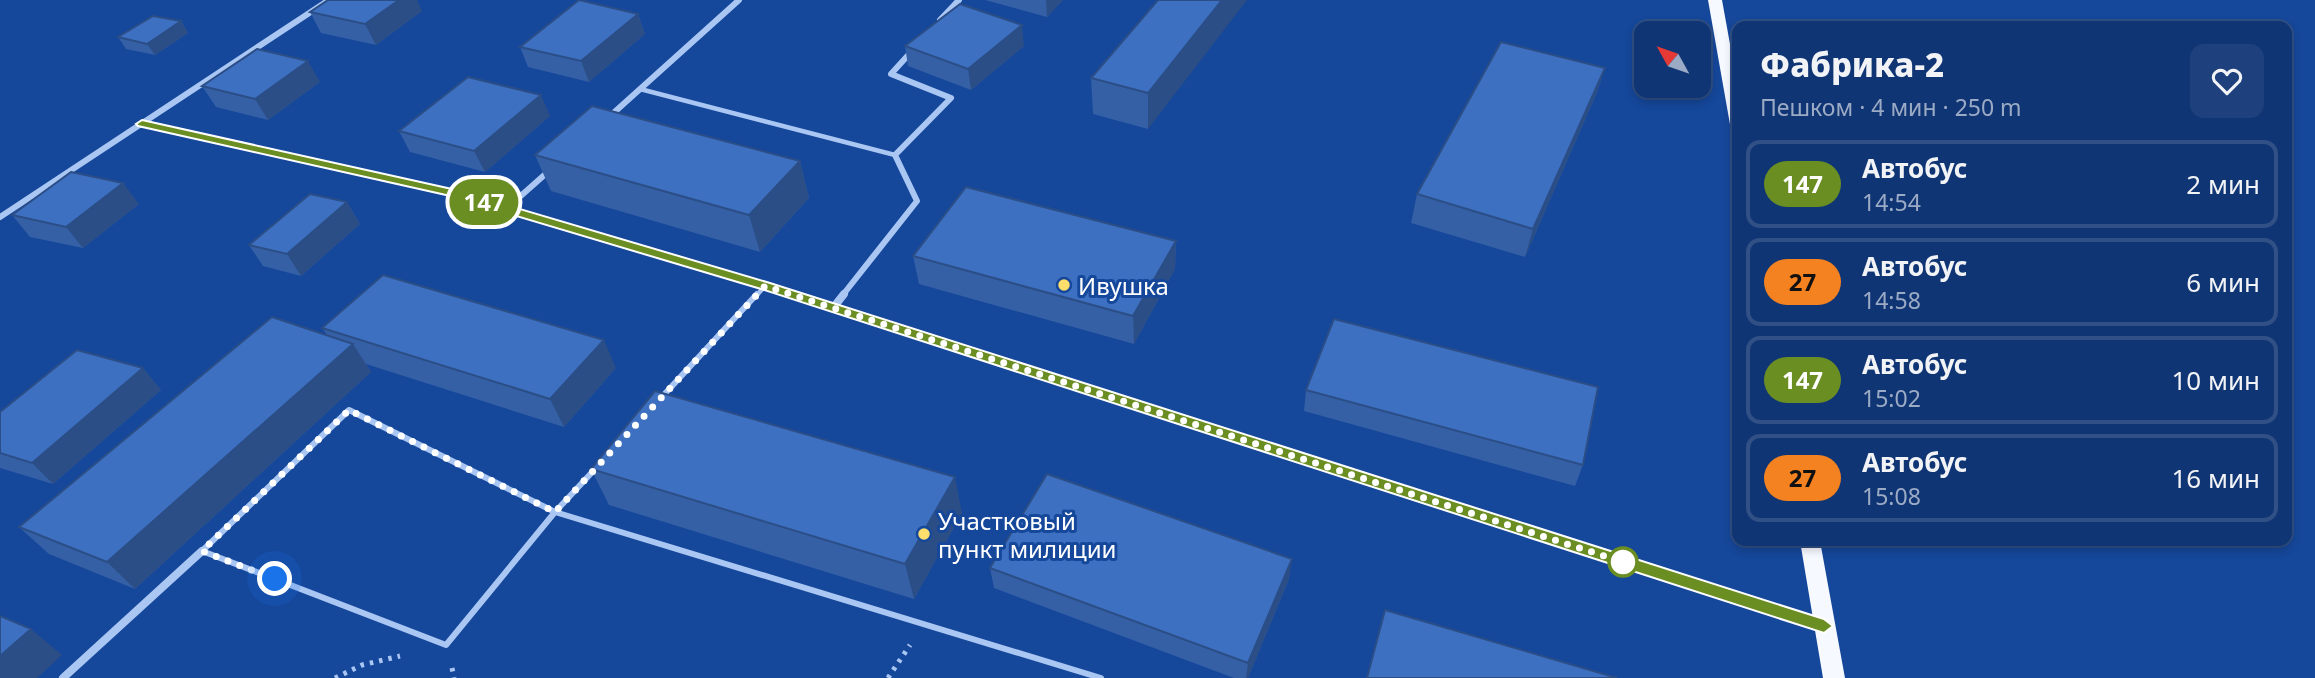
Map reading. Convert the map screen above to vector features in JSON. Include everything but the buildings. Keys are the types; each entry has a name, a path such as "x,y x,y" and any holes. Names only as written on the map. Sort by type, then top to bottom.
{"main road":[{"path":"1716,0 1732,95"},
{"path":"1811,546 1834,678"}],"street":[{"path":"0,217 329,0"},
{"path":"599,126 739,0"},
{"path":"933,28 959,0"},
{"path":"833,308 917,201 895,155 951,98 891,74 916,46"},
{"path":"142,124 448,191 765,286 1824,626"},
{"path":"506,209 558,163"},
{"path":"63,678 202,551"}],"lane":[{"path":"640,89 895,155"},
{"path":"656,404 765,286"},
{"path":"601,463 555,512 446,645 202,551 349,410 555,512 1101,678"}],"path":[{"path":"888,678 924,624"},
{"path":"335,678 362,665"}],"bus line":[{"name":"147","path":"142,124 448,191 765,286 1824,626"}],"place":[{"name":"Ивушка","path":"1064,285"},
{"name":"Участковый пункт милиции","path":"924,534"}],"route":[{"path":"275,579 202,551 349,410 555,512 765,286 1623,562"}]}
